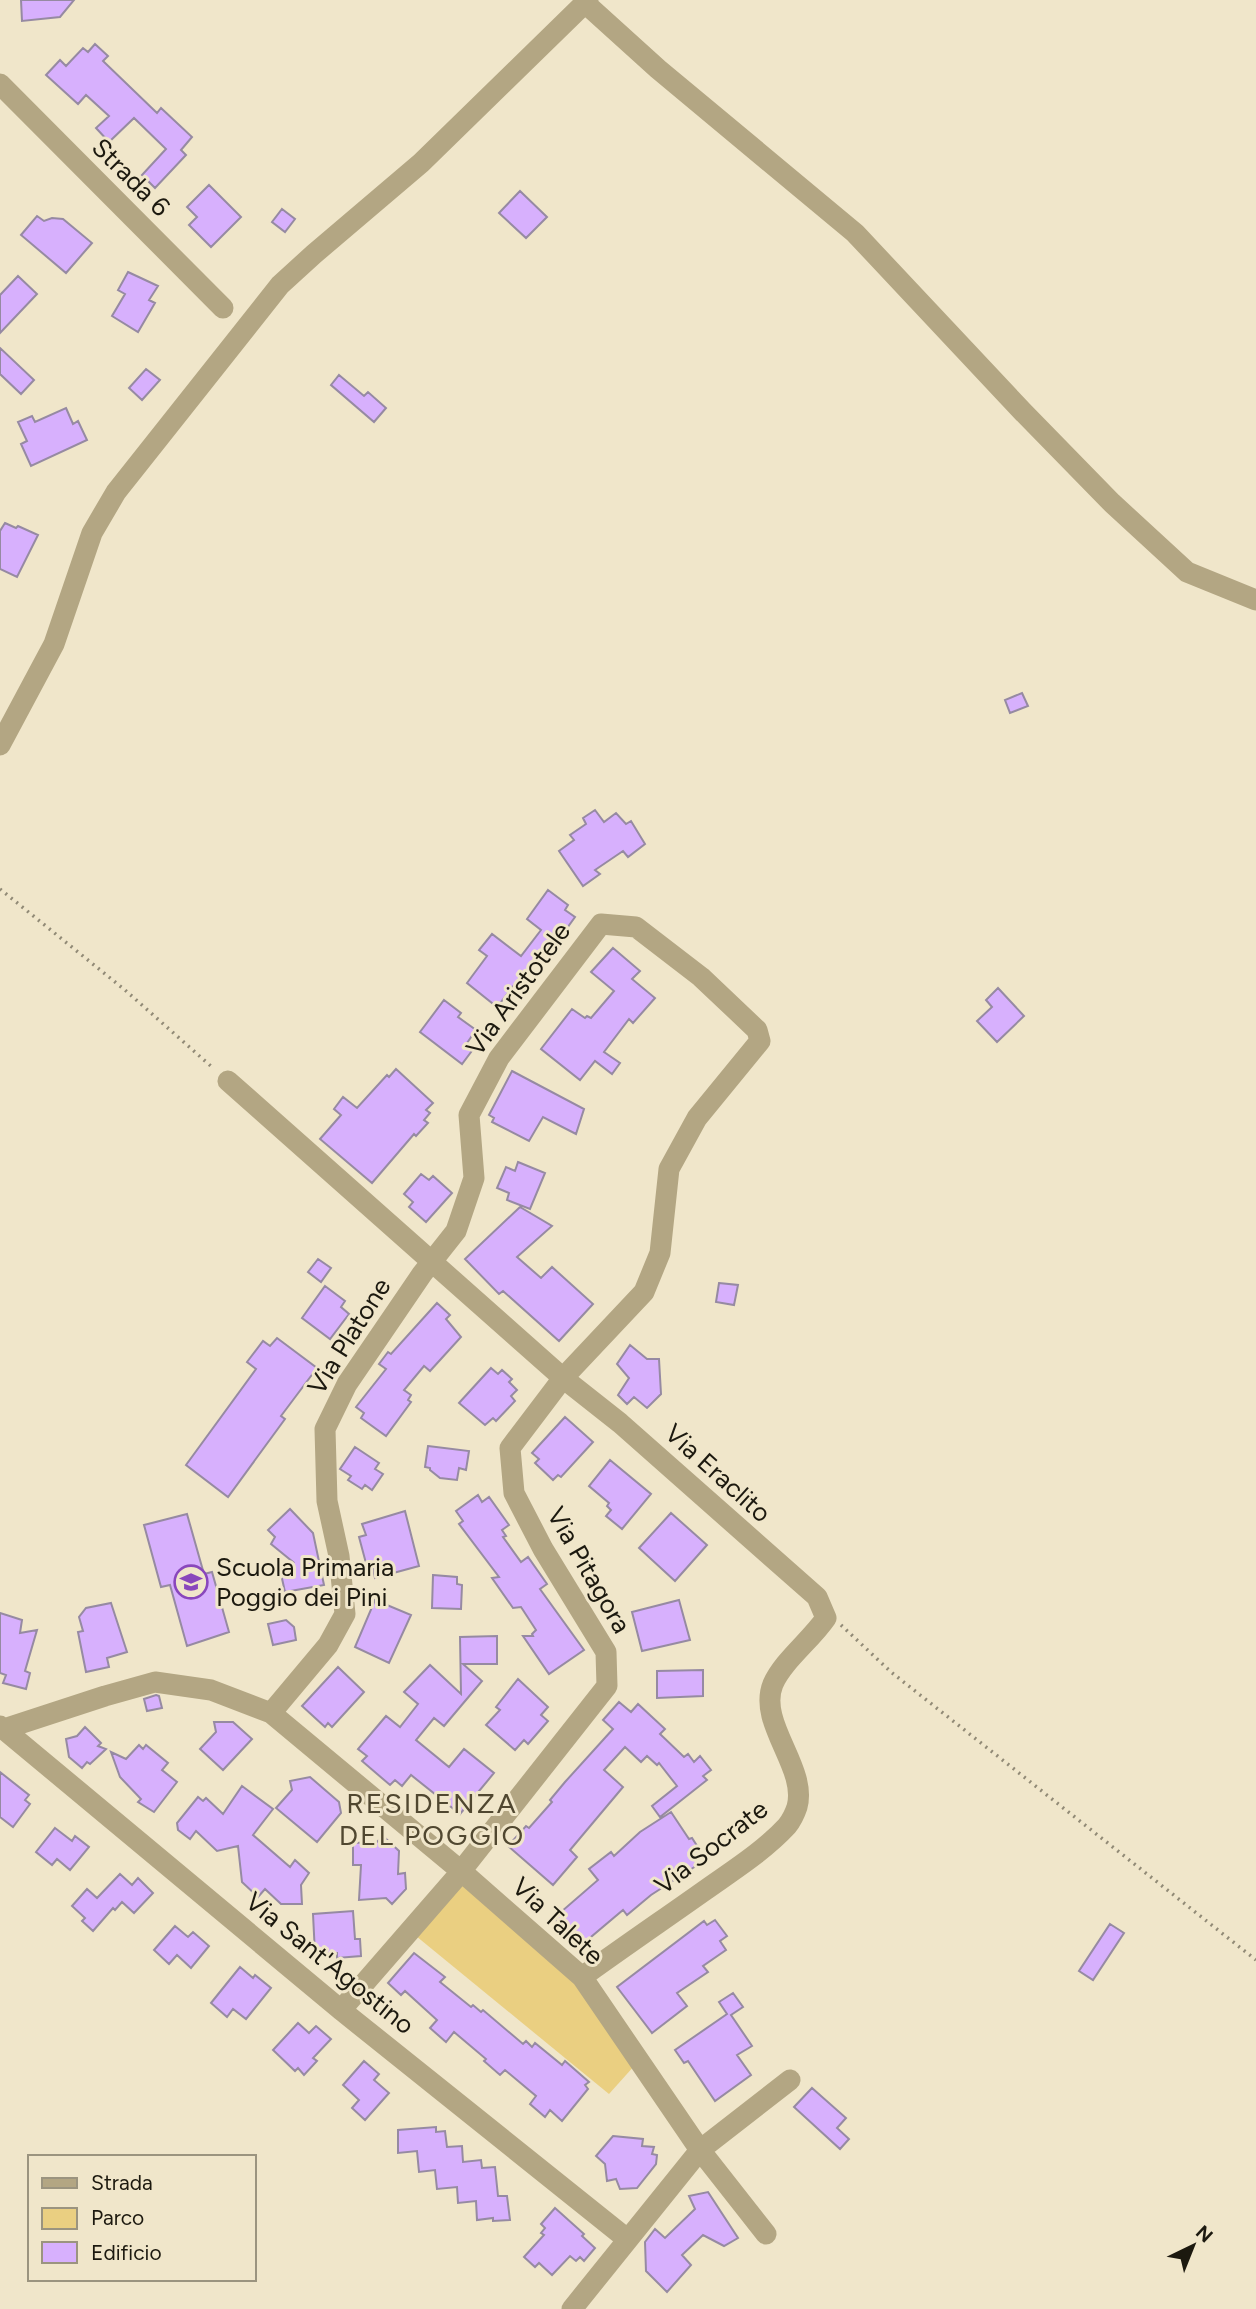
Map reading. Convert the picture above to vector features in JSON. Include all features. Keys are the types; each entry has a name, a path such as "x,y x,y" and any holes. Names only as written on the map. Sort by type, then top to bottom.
{"street":[{"path":"0,745 54,644 92,533 123,483 281,285 421,163 587,2 658,69 855,233 1112,503 1188,572 1256,600"},
{"name":"Strada 6","path":"0,84 223,308"},
{"name":"Via Aristotele","path":"432,1262 456,1231 460,1221 474,1178 468,1115 499,1058 601,923 636,927 701,977 757,1030 760,1041 697,1118 669,1169 660,1253 644,1292 563,1378"},
{"name":"Via Eraclito","path":"228,1081 563,1378 620,1423 817,1597 826,1618"},
{"name":"Via Platone","path":"271,1713 328,1645 345,1614 338,1556 327,1501 325,1429 347,1384 432,1262"},
{"name":"Via Pitagora","path":"341,2010 461,1871 607,1686 606,1651 543,1549 514,1493 510,1448 563,1378"},
{"name":"Via Socrate","path":"582,1977 722,1878 778,1835 790,1822 797,1807 799,1792 771,1706 772,1687 779,1673 814,1636 826,1618"},
{"name":"Via Talete","path":"2,1727 156,1682 211,1690 271,1713 461,1871 582,1977 700,2150 766,2234"},
{"name":"Via Sant'Agostino","path":"2,1727 341,2010 627,2239"},
{"path":"572,2309 700,2150 790,2080"}],"path":[{"path":"0,890 125,990 228,1081"},
{"path":"826,1618 845,1627 891,1672 1256,1960"}],"green space":[{"path":"461,1878 582,1985 635,2065 609,2094 416,1936"}],"building":[{"path":"21,0 74,0 60,17 22,21"},
{"path":"95,44 108,56 103,61 157,113 161,108 192,137 181,150 186,155 155,188 142,175 166,149 134,118 109,142 96,128 109,116 86,95 78,104 46,75 60,60 66,66 83,48 88,52"},
{"path":"209,185 241,217 211,247 189,225 197,217 187,207"},
{"path":"520,191 547,217 526,238 499,213"},
{"path":"282,209 295,219 285,232 272,222"},
{"path":"37,216 44,221 52,218 63,219 92,243 66,273 21,235"},
{"path":"128,272 158,286 149,300 155,303 138,332 112,316 125,294 118,290"},
{"path":"18,276 37,294 0,333 0,295"},
{"path":"0,348 34,380 21,394 0,374"},
{"path":"146,369 160,380 142,400 129,388"},
{"path":"339,375 364,396 368,392 386,408 374,422 331,385"},
{"path":"66,408 73,424 78,421 87,440 31,466 21,444 27,441 18,422 32,416 35,422"},
{"path":"5,523 38,535 17,577 0,569 0,531"},
{"path":"1022,693 1028,706 1010,713 1005,700"},
{"path":"595,810 604,822 616,813 626,824 631,821 645,844 628,857 623,851 595,870 600,874 583,886 559,851 574,840 570,835 586,824 583,818"},
{"path":"548,890 568,905 565,910 575,917 552,949 548,946 497,1007 467,983 487,956 479,950 492,934 521,956 541,930 527,919"},
{"path":"613,948 640,971 632,979 655,998 633,1023 629,1019 604,1052 620,1063 612,1074 595,1061 580,1080 541,1049 572,1009 585,1018 591,1018 614,991 591,972"},
{"path":"998,988 1024,1016 997,1042 977,1021 992,1007 986,1000"},
{"path":"444,1000 461,1013 458,1017 476,1030 467,1043 474,1048 462,1064 420,1032"},
{"path":"396,1069 433,1103 426,1110 430,1113 424,1120 428,1123 416,1136 414,1134 372,1183 320,1139 341,1115 334,1109 343,1097 357,1108 387,1075 389,1077"},
{"path":"512,1071 584,1109 576,1134 543,1117 529,1141 492,1122 494,1118 489,1115"},
{"path":"518,1162 545,1173 530,1209 507,1200 509,1193 497,1188 506,1167 515,1171"},
{"path":"421,1174 429,1180 433,1176 452,1193 426,1222 409,1207 413,1202 404,1194"},
{"path":"520,1207 552,1226 517,1257 541,1278 552,1267 593,1304 559,1341 503,1291 499,1294 465,1259"},
{"path":"318,1259 331,1268 321,1282 308,1272"},
{"path":"719,1283 738,1285 734,1305 716,1302"},
{"path":"325,1286 345,1301 341,1307 349,1314 330,1339 302,1318"},
{"path":"437,1303 450,1315 446,1319 461,1337 430,1371 424,1366 404,1390 411,1395 408,1400 411,1402 386,1436 361,1418 364,1413 356,1407 386,1369 379,1364 388,1352 391,1354"},
{"path":"277,1338 317,1368 281,1416 285,1419 228,1497 186,1465 256,1369 247,1362 263,1341 270,1346"},
{"path":"630,1345 647,1359 659,1359 661,1394 647,1408 634,1397 627,1404 618,1395 629,1378 617,1364"},
{"path":"491,1368 498,1374 502,1370 512,1379 509,1382 517,1390 511,1396 515,1401 496,1421 493,1418 485,1425 459,1403"},
{"path":"565,1417 593,1442 561,1477 558,1475 553,1480 535,1463 539,1459 532,1453"},
{"path":"428,1446 469,1451 466,1470 459,1468 457,1480 440,1478 430,1468 425,1467"},
{"path":"355,1447 379,1463 375,1469 383,1474 372,1490 365,1485 362,1489 348,1480 351,1476 340,1469"},
{"path":"610,1460 651,1494 622,1529 606,1516 611,1510 607,1506 609,1503 589,1486"},
{"path":"478,1495 482,1502 489,1497 509,1525 502,1530 506,1536 503,1537 521,1562 528,1557 547,1584 540,1589 584,1650 549,1674 523,1636 533,1636 536,1630 521,1607 513,1608 492,1578 499,1577 459,1524 463,1521 456,1511"},
{"path":"290,1509 313,1533 324,1585 285,1592 279,1565 293,1562 271,1544 275,1537 268,1530"},
{"path":"405,1511 419,1566 375,1578 372,1565 367,1567 359,1537 366,1535 362,1524"},
{"path":"671,1513 707,1545 675,1581 639,1548"},
{"path":"187,1514 204,1574 212,1572 229,1632 187,1646 170,1585 161,1587 144,1525"},
{"path":"433,1575 457,1577 457,1584 462,1585 461,1609 432,1608"},
{"path":"375,1600 411,1615 389,1663 355,1647"},
{"path":"679,1600 690,1640 642,1651 632,1612"},
{"path":"111,1603 127,1652 107,1658 109,1667 86,1672 78,1632 83,1631 79,1617 86,1608"},
{"path":"0,1613 22,1620 20,1633 37,1630 25,1671 30,1673 26,1689 3,1683 6,1675 0,1673"},
{"path":"286,1620 294,1627 296,1640 273,1645 268,1624"},
{"path":"497,1636 497,1664 463,1664 482,1681 444,1726 434,1718 416,1740 449,1767 464,1749 494,1773 460,1814 411,1775 402,1786 395,1780 390,1785 362,1761 367,1756 358,1749 386,1716 400,1727 418,1704 404,1692 430,1665 461,1694 460,1637"},
{"path":"338,1667 364,1692 332,1727 328,1723 325,1727 302,1706"},
{"path":"703,1670 703,1696 657,1698 657,1671"},
{"path":"518,1679 548,1707 541,1715 548,1721 528,1744 524,1740 515,1750 486,1725 500,1710 496,1707"},
{"path":"159,1696 162,1708 147,1711 144,1699"},
{"path":"619,1702 631,1712 638,1704 665,1729 660,1734 684,1757 688,1754 694,1762 700,1756 711,1770 703,1776 707,1780 660,1817 652,1806 677,1786 659,1763 657,1765 647,1756 641,1762 625,1747 604,1770 623,1787 570,1850 577,1857 553,1885 508,1846 526,1826 529,1828 565,1782 613,1729 603,1720"},
{"path":"214,1722 233,1722 252,1739 223,1770 200,1749 216,1732"},
{"path":"85,1727 101,1743 98,1746 106,1749 82,1768 69,1757 66,1739 77,1736"},
{"path":"139,1745 143,1749 146,1745 168,1763 162,1770 177,1782 154,1812 138,1802 141,1799 120,1777 111,1752 126,1759"},
{"path":"0,1772 29,1795 25,1800 30,1804 13,1827 0,1817"},
{"path":"310,1777 339,1802 341,1813 317,1842 276,1808 292,1790 290,1781"},
{"path":"242,1786 273,1809 253,1835 290,1867 295,1860 309,1873 301,1885 302,1904 281,1904 265,1889 258,1897 242,1882 238,1846 217,1851 196,1831 190,1839 178,1830 177,1823 198,1797 203,1801 206,1798 223,1814"},
{"path":"671,1812 703,1855 696,1860 699,1864 651,1895 627,1915 623,1910 579,1947 554,1918 598,1880 589,1869 611,1852 614,1856 640,1832"},
{"path":"55,1828 72,1841 75,1836 89,1847 70,1870 57,1859 52,1865 36,1852"},
{"path":"383,1836 399,1851 398,1874 405,1873 406,1889 392,1904 386,1898 359,1900 361,1865 353,1865 353,1843 377,1842"},
{"path":"120,1874 132,1885 138,1878 153,1893 134,1913 122,1902 115,1910 113,1908 93,1931 82,1921 85,1918 72,1906 87,1889 97,1898"},
{"path":"353,1911 355,1939 360,1939 361,1956 337,1958 337,1953 315,1954 313,1914"},
{"path":"715,1920 727,1936 720,1941 726,1950 703,1966 708,1972 677,1993 687,2006 652,2033 617,1987 704,1921 707,1925"},
{"path":"1110,1924 1124,1933 1093,1980 1079,1971"},
{"path":"175,1926 188,1937 193,1932 209,1946 191,1968 177,1955 169,1964 154,1950"},
{"path":"414,1953 445,1977 440,1982 471,2007 473,2005 481,2012 483,2010 523,2044 526,2041 532,2047 535,2043 562,2065 565,2061 589,2082 585,2085 588,2089 562,2121 550,2110 545,2117 530,2104 536,2096 505,2070 500,2075 484,2061 486,2059 454,2032 446,2042 430,2028 437,2020 405,1991 401,1995 388,1983"},
{"path":"240,1967 271,1988 246,2019 233,2009 227,2017 211,2003"},
{"path":"733,1993 743,2007 731,2015 752,2046 737,2055 751,2075 715,2101 688,2061 684,2063 675,2050 727,2014 719,2002"},
{"path":"298,2023 309,2033 316,2026 331,2039 313,2058 317,2061 304,2075 298,2068 295,2071 273,2050"},
{"path":"364,2061 379,2074 374,2080 389,2093 365,2120 352,2108 359,2100 343,2085"},
{"path":"812,2088 846,2118 837,2128 849,2139 840,2149 794,2107"},
{"path":"436,2127 436,2132 445,2131 447,2147 462,2146 463,2162 481,2160 482,2168 495,2167 498,2196 507,2196 510,2220 477,2220 476,2201 458,2203 457,2187 437,2189 435,2170 419,2172 417,2151 398,2153 398,2130"},
{"path":"613,2136 643,2139 642,2146 654,2147 652,2154 657,2155 656,2164 637,2188 620,2189 616,2179 607,2181 605,2164 596,2156"},
{"path":"708,2192 738,2238 724,2246 703,2235 682,2255 691,2265 667,2292 646,2271 645,2242 655,2229 665,2238 695,2209 689,2196"},
{"path":"555,2208 584,2234 582,2236 595,2248 584,2261 580,2257 576,2261 570,2256 552,2275 539,2263 535,2267 524,2257 544,2235 541,2233 545,2228 541,2224"}],"place":[{"name":"Scuola Primaria Poggio dei Pini","path":"191,1582"}],"district":[{"name":"RESIDENZA DEL POGGIO","path":"432,1819"}]}
